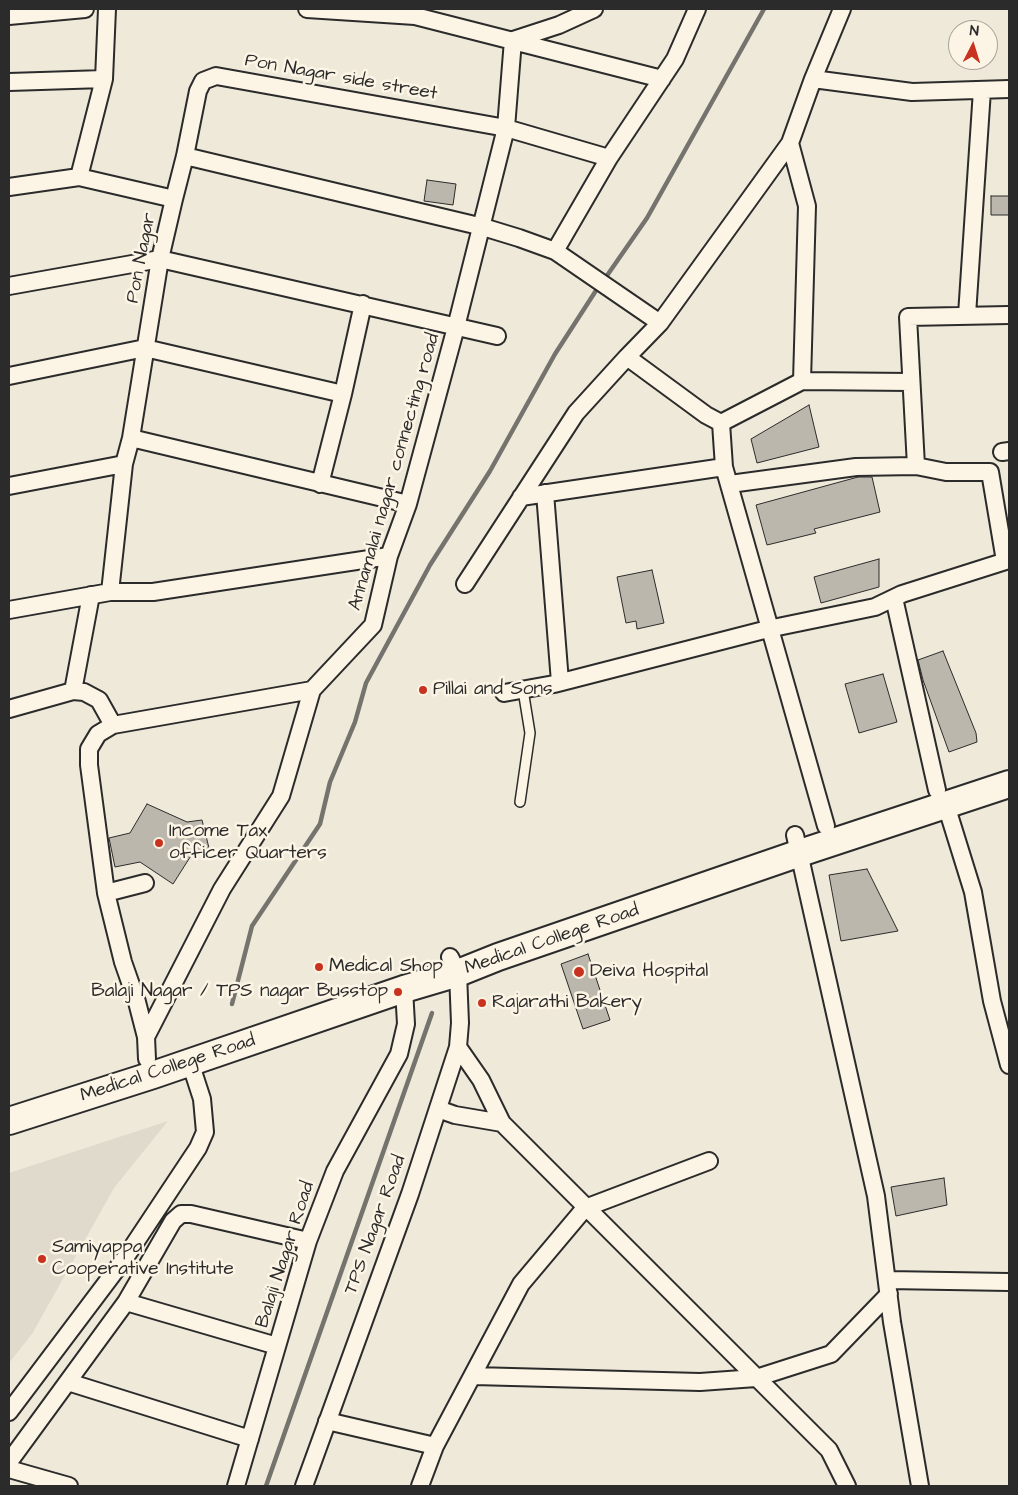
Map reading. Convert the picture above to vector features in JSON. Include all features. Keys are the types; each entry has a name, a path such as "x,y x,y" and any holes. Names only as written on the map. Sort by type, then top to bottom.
{"main road":[{"name":"Medical College Road","path":"9,1122 190,1062 447,967 797,844 942,797 1009,766"},
{"name":"Medical College Road","path":"797,844 826,826 942,797 1009,784"},
{"name":"Medical College Road","path":"9,1104 147,1048 409,982"}],"street":[{"path":"9,16 85,9"},
{"path":"9,187 78,177 104,79 107,9"},
{"path":"307,9 415,16 662,79"},
{"path":"513,40 559,25 594,9"},
{"path":"555,251 609,158 675,59 698,9"},
{"path":"465,584 576,413 626,357 660,323 790,143 813,79 842,9"},
{"path":"506,128 513,40"},
{"name":"Pon Nagar side street","path":"174,199 186,156 198,91 203,81 216,76 506,128 609,158"},
{"path":"9,82 104,79"},
{"path":"813,79 912,92 1009,89"},
{"path":"967,315 982,90"},
{"name":"Annamalai nagar connecting road","path":"147,1048 222,889 281,796 312,690 373,625 389,556 408,504 483,227 506,128"},
{"path":"790,143 807,206 802,381"},
{"path":"186,156 483,227 555,251 660,323"},
{"name":"Pon Nagar","path":"78,177 174,199 160,259 131,438 124,464 110,592"},
{"path":"9,286 160,259 497,336"},
{"path":"320,484 363,304"},
{"path":"916,466 908,317 1009,314"},
{"path":"9,376 145,348 343,394"},
{"path":"626,357 720,423"},
{"path":"720,423 802,381 911,382"},
{"path":"720,423 724,467 768,629 826,826"},
{"path":"131,438 408,504"},
{"path":"9,486 124,464"},
{"path":"504,693 560,682 768,629 875,607 894,598 1007,561 990,472 946,472 916,466 856,467 730,484"},
{"path":"521,497 724,467"},
{"path":"545,493 560,682"},
{"path":"9,610 110,592 153,592 389,556"},
{"path":"74,691 90,595"},
{"path":"894,598 942,797 973,892 992,1001 1009,1065"},
{"path":"147,1048 106,893 89,765 89,749 98,734 113,725 312,690"},
{"path":"9,709 74,691 84,692 99,700 113,725"},
{"path":"797,844 876,1196 888,1287 920,1486"},
{"path":"106,893 145,883"},
{"name":"TPS Nagar Road","path":"304,1486 410,1194 458,1047 460,1023 447,967"},
{"name":"Balaji Nagar Road","path":"236,1486 308,1241 335,1172 399,1054 406,1024 409,982"},
{"path":"458,1047 481,1080 502,1124 829,1450 847,1486"},
{"path":"9,1412 125,1258 198,1148 205,1132 202,1099 190,1062"},
{"path":"438,1109 455,1115 502,1124"},
{"path":"420,1486 435,1446 474,1376 521,1284 585,1208 709,1162"},
{"path":"9,1462 126,1302 173,1221 181,1214 191,1214 308,1241"},
{"path":"474,1376 700,1382 756,1378 831,1354 888,1287 1009,1282"},
{"path":"126,1302 277,1346"},
{"path":"68,1382 250,1439"},
{"path":"327,1421 435,1446"},
{"path":"9,1469 69,1486"}],"lane":[{"path":"520,802 530,733 523,690"}],"shaded area":[{"name":"Samiyappa Cooperative Institute","path":"168,1121 114,1188 32,1334 9,1363 9,1173"}],"building":[{"path":"427,180 456,184 453,205 424,201"},
{"path":"991,196 1009,196 1009,215 991,215"},
{"path":"809,405 819,447 757,463 751,439"},
{"path":"858,477 872,477 880,512 814,529 816,533 767,545 756,505"},
{"path":"879,559 879,587 821,603 814,577"},
{"path":"652,570 664,623 637,629 636,621 626,623 617,577"},
{"path":"943,651 976,733 977,742 949,752 923,680 918,660"},
{"path":"883,674 897,722 859,733 845,684"},
{"name":"Income Tax officer Quarters","path":"147,804 187,822 202,820 209,848 194,851 173,884 140,862 115,867 109,838 130,833"},
{"path":"867,869 898,931 841,941 829,875"},
{"path":"588,954 610,1020 583,1029 561,964"},
{"path":"944,1178 947,1205 896,1216 891,1187"}],"waterway":[{"path":"606,277 647,218 764,9"},
{"path":"232,1004 252,926 320,824 330,782 355,722 366,683 430,565 490,471 555,354 597,289"},
{"path":"266,1486 432,1013"}],"place":[{"name":"Pillai and Sons","path":"423,690"},
{"name":"Income Tax officer Quarters","path":"159,843"},
{"name":"Medical Shop","path":"319,967"},
{"name":"Deiva Hospital","path":"579,972"},
{"name":"Balaji Nagar / TPS nagar Busstop","path":"398,992"},
{"name":"Rajarathi Bakery","path":"482,1003"},
{"name":"Samiyappa Cooperative Institute","path":"42,1259"}]}
